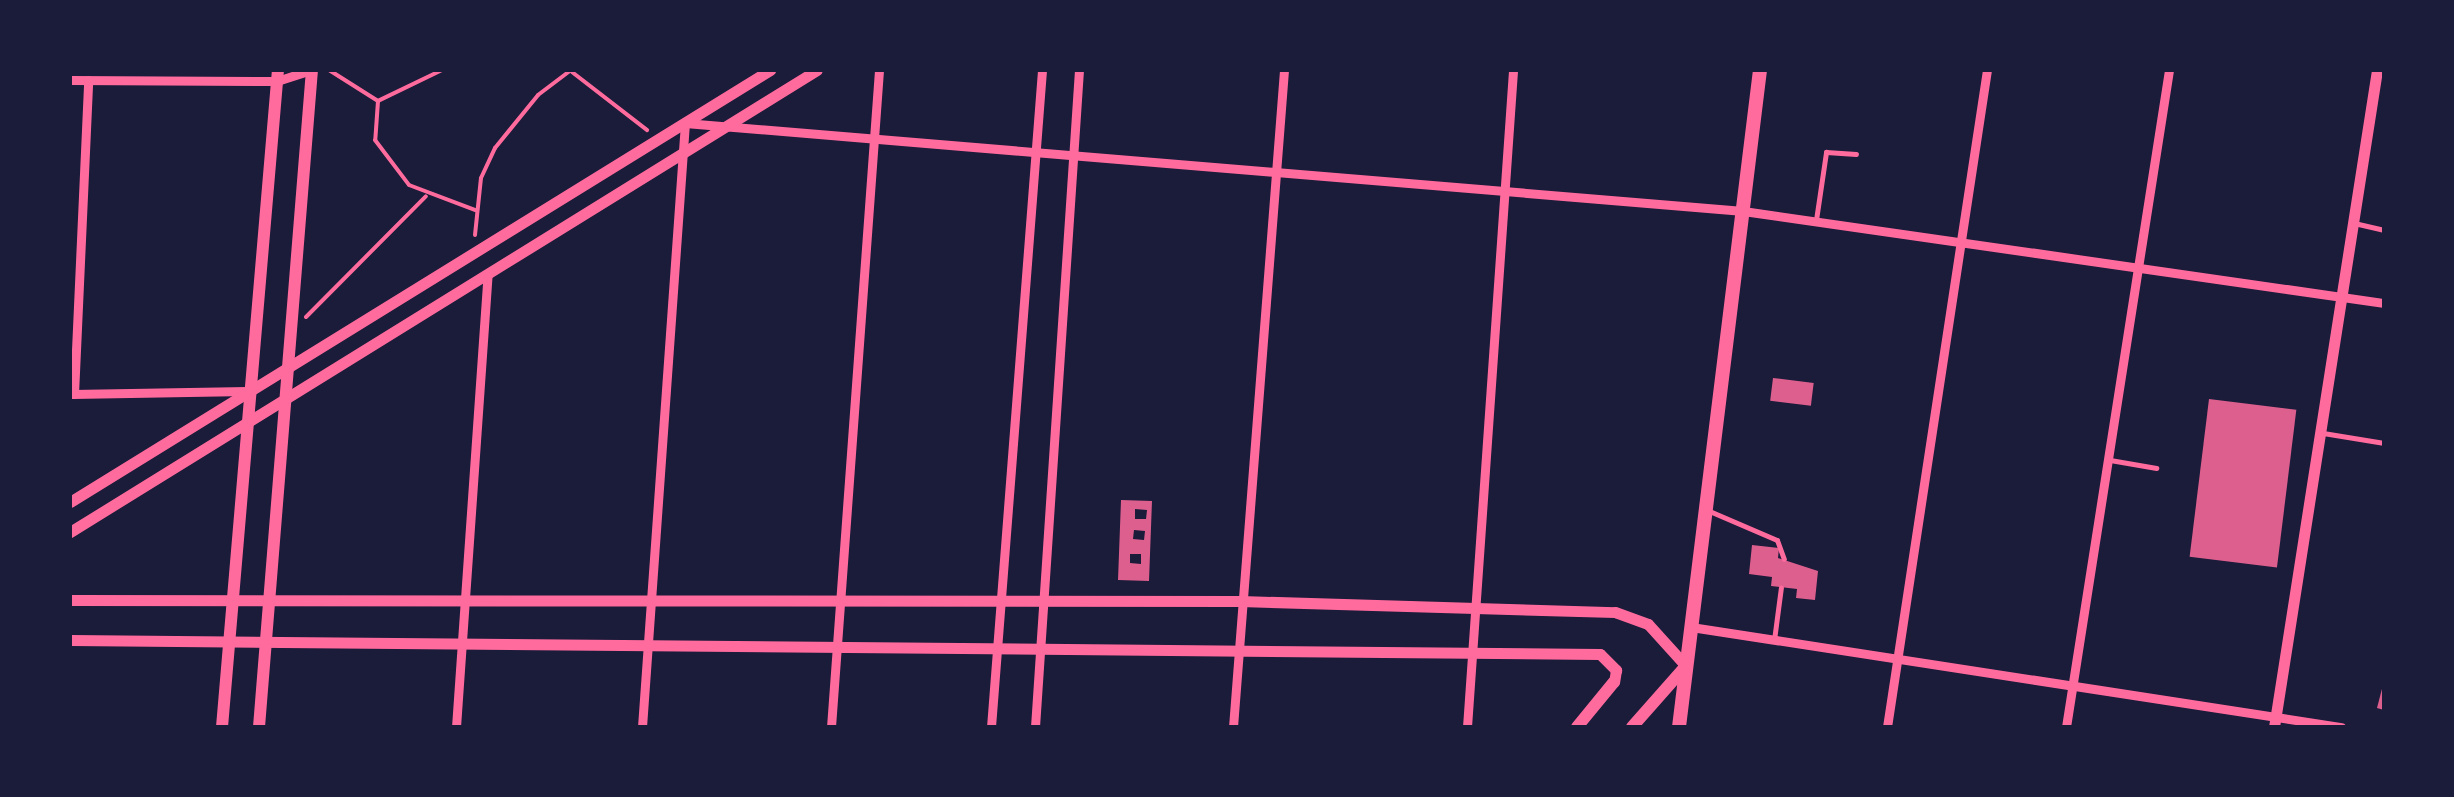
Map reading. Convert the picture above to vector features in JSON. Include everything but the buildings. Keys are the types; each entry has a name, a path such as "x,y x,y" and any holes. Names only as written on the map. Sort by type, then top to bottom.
{"main road":[{"path":"260,727 264,641 292,368 312,70"},
{"path":"1679,727 1760,70"},
{"path":"222,727 254,391 278,76"},
{"path":"1632,727 1686,666"},
{"path":"1577,727 1614,682"}],"street":[{"path":"70,80 278,76 312,70"},
{"path":"70,502 770,70"},
{"path":"70,532 251,424 816,70"},
{"path":"831,727 879,70"},
{"path":"991,727 1042,70"},
{"path":"1035,727 1079,70"},
{"path":"1233,727 1284,70"},
{"path":"1468,727 1513,70"},
{"path":"1888,727 1987,70"},
{"path":"2066,727 2169,70"},
{"path":"2275,722 2377,70"},
{"path":"88,80 72,394 254,391"},
{"path":"685,123 1743,211 1962,238 2384,303"},
{"path":"642,727 685,123"},
{"path":"456,727 488,274"},
{"path":"70,600 1240,601 1476,609 1632,616 1663,635 1686,666"},
{"path":"1691,627 2275,722 2342,727"},
{"path":"70,640 1238,646 1600,654 1616,670 1614,682"}],"lane":[{"path":"1816,220 1826,152 1856,154"},
{"path":"2354,224 2384,230"},
{"path":"2323,433 2384,444"},
{"path":"2107,459 2156,468"},
{"path":"1706,509 1777,540 1784,558"},
{"path":"1774,640 1780,587"}],"path":[{"path":"329,70 378,101"},
{"path":"378,101 442,70"},
{"path":"476,254 475,210 495,148 529,104 570,70 659,139"},
{"path":"378,101 375,140 408,185 475,210"},
{"path":"295,328 428,195"}]}
